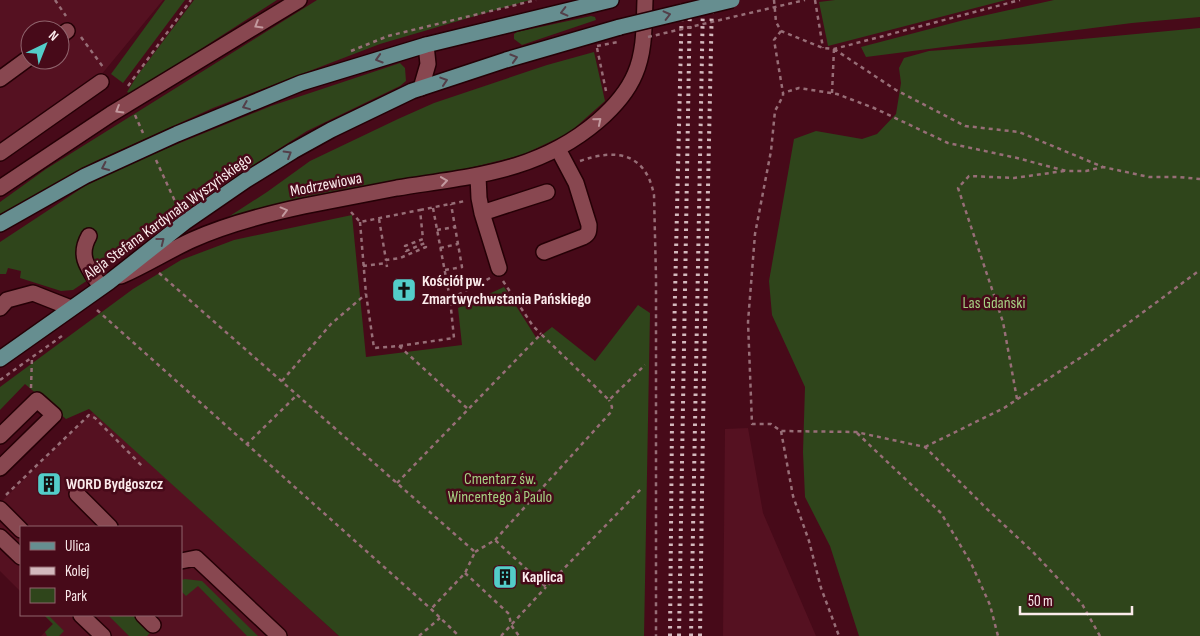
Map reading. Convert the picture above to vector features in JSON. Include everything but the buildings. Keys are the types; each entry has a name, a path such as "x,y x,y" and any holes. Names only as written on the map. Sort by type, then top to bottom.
{"main road":[{"path":"0,224 147,141 301,83 426,45 611,0"},
{"name":"Aleja Stefana Kardynała Wyszyńskiego","path":"0,359 105,284 185,222 246,180 332,130 421,88 506,60 622,34 732,0"}],"street":[{"path":"0,188 111,114 299,0"},
{"path":"643,42 645,0"},
{"name":"Modrzewiowa","path":"105,284 193,240 252,220 311,205 396,188 478,176 532,161 558,149 582,134 608,113 635,76 641,58 643,42"},
{"path":"421,88 428,64 426,45"},
{"path":"0,79 20,64"},
{"path":"0,152 103,76"},
{"path":"544,252 583,237 589,231 589,225 576,183 558,149"},
{"path":"478,176 479,198 496,273"},
{"path":"482,213 547,192"},
{"path":"89,236 84,244 83,253 88,267 105,284"},
{"path":"0,308 7,300 33,293 71,308"},
{"path":"0,436 38,400 54,415 0,468"},
{"path":"77,494 109,526"},
{"path":"1,504 20,529"},
{"path":"0,536 20,556"},
{"path":"182,561 196,558 279,636"},
{"path":"82,616 103,636"}],"path":[{"path":"55,0 64,20"},
{"path":"124,93 134,76 191,0"},
{"path":"774,0 776,22 781,31 823,48 834,49 1020,0"},
{"path":"643,42 805,0"},
{"path":"815,0 823,48"},
{"path":"781,31 774,40 784,93 775,111 771,151 755,234 748,322 752,424 771,424 781,431 856,432 925,447 1033,552 1082,604 1100,636"},
{"path":"70,32 103,76"},
{"path":"607,96 596,46 622,34"},
{"path":"832,93 834,49"},
{"path":"834,49 896,90 965,126 1019,132 1103,166 1148,177 1200,179"},
{"path":"784,93 799,88 832,93 874,108 948,143 1066,171"},
{"path":"133,111 185,222"},
{"path":"567,166 586,159 613,154 626,156 636,161 645,171 651,182 654,195 656,283 656,636"},
{"path":"1017,399 1003,322 958,188 969,176 1014,178 1066,171 1086,171 1103,166"},
{"path":"445,270 462,267 451,204"},
{"path":"343,214 351,212 360,222 366,294 374,348 454,338 450,298 433,208"},
{"path":"360,222 420,210 423,239 405,246 406,251 425,243 426,247 387,263 363,266"},
{"path":"379,218 387,263"},
{"path":"437,230 455,227"},
{"path":"440,248 458,244"},
{"path":"154,269 475,552"},
{"path":"925,447 1004,408 1092,350 1200,270"},
{"path":"431,609 465,572 475,552 495,540 611,412 612,407 609,400 533,326 496,273 450,298"},
{"path":"282,381 331,324 366,294"},
{"path":"91,314 103,305"},
{"path":"97,310 459,636"},
{"path":"397,483 541,334"},
{"path":"0,380 62,335"},
{"path":"399,346 468,409"},
{"path":"31,389 32,357"},
{"path":"609,400 645,365"},
{"path":"246,445 298,395"},
{"path":"1,504 89,415 142,466"},
{"path":"781,431 793,496 809,541 821,588 839,636"},
{"path":"856,432 941,513 971,562 990,606 998,636"},
{"path":"501,636 642,488"},
{"path":"495,540 546,587"},
{"path":"465,572 509,614 511,625 519,636"},
{"path":"420,636 440,618"}],"shaded area":[{"path":"0,0 163,0 101,75 0,147"},
{"path":"93,412 339,636 41,636 53,624 45,616 182,616 182,526 20,526 20,591 0,571 0,503"},
{"path":"748,428 763,513 816,636 723,636 725,429"}],"green space":[{"path":"165,0 185,0 123,83 111,74"},
{"path":"194,0 277,0 131,94 127,92 137,76"},
{"path":"317,0 530,0 380,44 213,108 96,161 0,216 0,202 46,169"},
{"path":"835,0 1006,0 828,46 819,2"},
{"path":"1054,0 1200,0 1200,17 1132,23 866,57 861,47 964,20"},
{"path":"591,16 595,17 596,20 522,45 514,39 514,34 517,32"},
{"name":"Las Gdański","path":"1200,28 1200,636 859,636 830,546 805,497 803,452 805,387 772,315 769,281 794,139 816,131 862,139 877,134 896,114 901,83 899,68 904,58 929,51"},
{"path":"594,52 605,101 569,133 522,155 453,172 355,190 216,225 310,161 398,119 434,103 547,65"},
{"path":"400,63 405,68 406,81 400,86 307,131 244,171 73,290 61,291 20,278 21,271 8,268 6,274 0,274 0,242 85,186 133,162 271,106"},
{"name":"Cmentarz św. Wincentego à Paulo","path":"352,215 366,357 462,345 458,308 504,287 537,339 552,327 595,361 638,305 650,313 644,636 339,636 89,409 66,419 25,384 0,410 0,387 133,289 181,260 234,240"},
{"path":"182,580 202,581 258,636 247,636 198,586 186,596 182,592"},
{"path":"45,616 49,616 64,631 59,636 47,636 45,632 53,624"},
{"path":"109,616 137,616 152,631 147,636 129,636"}],"railway":[{"path":"670,636 672,422 682,0"},
{"path":"679,636 690,0"},
{"path":"691,636 703,0"},
{"path":"700,636 712,0"}],"place":[{"name":"Kościół pw. Zmartwychwstania Pańskiego","path":"404,290"},
{"name":"WORD Bydgoszcz","path":"49,484"},
{"name":"Kaplica","path":"505,577"}]}
